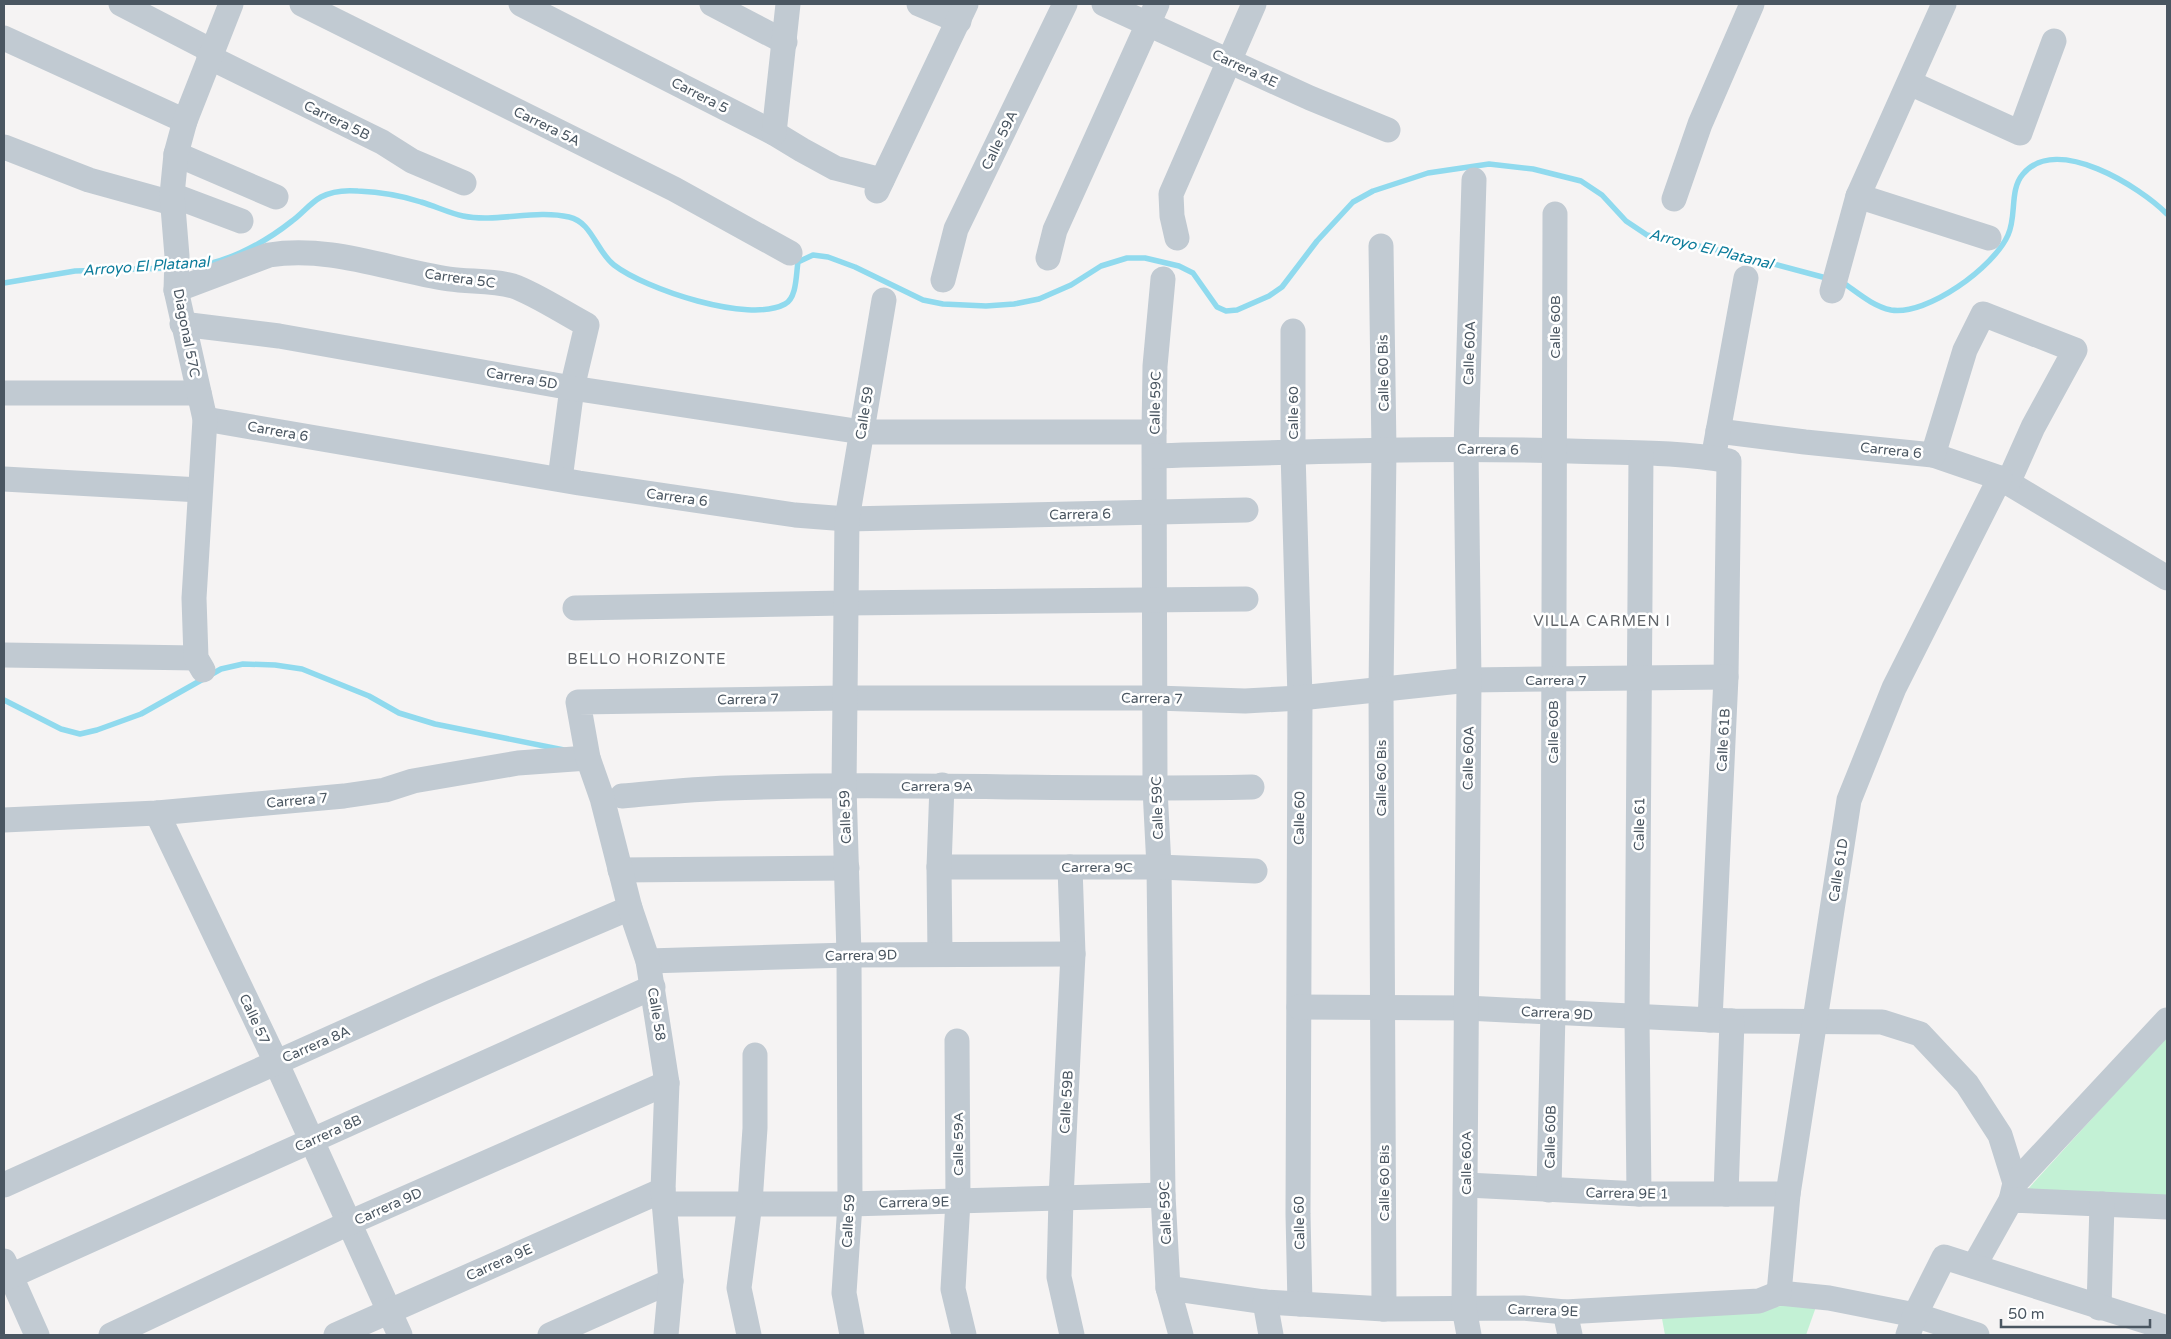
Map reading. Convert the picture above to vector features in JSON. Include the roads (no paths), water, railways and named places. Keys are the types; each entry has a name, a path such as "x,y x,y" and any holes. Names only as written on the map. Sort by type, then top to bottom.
{"street":[{"name":"Carrera 5B","path":"121,4 210,54 382,142 412,161 464,183"},
{"name":"Diagonal 57C","path":"4,655 200,664 194,598 205,419 182,324 176,275 172,199 176,154 185,121 231,4"},
{"name":"Carrera 5A","path":"302,4 674,189 790,254"},
{"name":"Carrera 5","path":"521,4 774,133 835,168 880,185 962,12"},
{"path":"712,4 785,42"},
{"path":"774,133 788,4"},
{"path":"919,4 962,12"},
{"name":"Calle 59A","path":"943,280 956,229 1065,4"},
{"name":"Carrera 4E","path":"1104,4 1152,13 1229,60 1310,98 1388,130"},
{"path":"1177,238 1172,216 1171,194 1254,4"},
{"path":"1674,199 1700,124 1752,4"},
{"path":"1835,280 1858,196 1910,84 1944,4"},
{"path":"1048,258 1055,230 1152,13"},
{"path":"4,38 185,121"},
{"path":"1910,84 2020,133 2054,41"},
{"path":"4,147 89,180 172,199 241,221"},
{"path":"176,154 276,198"},
{"name":"Calle 60A","path":"1469,1335 1464,1308 1469,680 1466,448 1474,180"},
{"path":"1858,196 1988,238"},
{"name":"Calle 60B","path":"1549,1190 1553,1012 1555,214"},
{"name":"Calle 60 Bis","path":"1381,246 1384,450 1381,690 1384,1309"},
{"name":"Carrera 5C","path":"176,275 282,253 338,256 449,279 489,281 514,287 587,325 572,388 560,479"},
{"name":"Calle 61B","path":"1726,1194 1721,1020 1726,677 1721,459 1718,431 1746,278"},
{"name":"Calle 59C","path":"1163,280 1156,366 1154,432 1156,789 1159,867 1163,1195 1168,1288 1181,1335"},
{"name":"Calle 59","path":"852,1335 844,1294 850,1204 849,955 844,786 844,602 847,519 884,300"},
{"name":"Calle 61D","path":"1779,1293 1788,1194 1849,800 1894,688 2075,350 1983,314 1965,350 1933,454"},
{"name":"Carrera 5D","path":"182,324 279,336 572,388 862,432 1154,432"},
{"name":"Calle 60","path":"1294,331 1294,452 1300,698 1298,1214 1300,1304"},
{"path":"4,393 199,394"},
{"name":"Carrera 6","path":"205,419 579,483 786,513 847,519 1246,510"},
{"name":"Carrera 6","path":"1718,431 1805,442 1933,454 2004,480 2167,578"},
{"name":"Carrera 6","path":"1155,456 1466,448 1641,454 1721,459"},
{"name":"Calle 61","path":"1639,1194 1637,1018 1641,454"},
{"path":"4,478 200,490"},
{"path":"575,608 844,602 1246,599"},
{"name":"Carrera 7","path":"578,702 844,698 1156,698 1245,701 1300,698 1469,680 1726,677"},
{"name":"Calle 58","path":"578,702 588,758 602,798 630,908 648,961 667,1083 664,1197 671,1281 666,1335"},
{"name":"Carrera 7","path":"4,820 157,813 344,796 385,790 413,781 518,763 588,758"},
{"name":"Carrera 9A","path":"622,796 725,788 844,786 1156,789 1252,787"},
{"path":"940,954 939,867 942,786"},
{"name":"Calle 57","path":"157,813 276,1062 400,1335"},
{"name":"Carrera 9C","path":"939,867 1159,867 1255,871"},
{"name":"Calle 59B","path":"1070,867 1073,954 1060,1198 1059,1277 1072,1335"},
{"path":"620,870 847,868"},
{"name":"Carrera 8A","path":"4,1185 433,992 630,908"},
{"name":"Carrera 9D","path":"648,961 849,955 1073,954"},
{"name":"Carrera 8B","path":"6,1272 312,1141 653,987"},
{"name":"Carrera 9D","path":"1300,1007 1466,1008 1637,1018 1882,1022 1920,1034 1967,1084 2000,1135 2013,1191"},
{"path":"1974,1266 2013,1191 2167,1020"},
{"name":"Calle 59A","path":"957,1041 958,1201 952,1289 964,1335"},
{"path":"749,1335 739,1288 750,1203 755,1128 755,1055"},
{"name":"Carrera 9D","path":"111,1335 349,1223 667,1083"},
{"name":"Carrera 9E 1","path":"1466,1186 1639,1194 1788,1194"},
{"path":"2013,1191 2102,1204 2167,1207"},
{"name":"Carrera 9E","path":"336,1335 664,1197 750,1203 850,1204 1163,1195"},
{"path":"2099,1308 2102,1204"},
{"path":"1911,1325 1944,1257 2099,1308 2167,1328"},
{"path":"6,1272 37,1335"},
{"path":"550,1335 671,1281"},
{"name":"Carrera 9E","path":"1168,1288 1265,1302 1384,1309 1523,1308 1567,1324 1759,1301 1779,1293 1829,1298 1911,1325 1978,1335"},
{"path":"1265,1302 1271,1335"}],"waterway":[{"name":"Arroyo El Platanal","path":"1842,282 1871,302 1891,310 1906,310 1922,305 1958,287 1989,261 2000,248 2011,228 2014,195 2019,180 2023,174 2038,163 2056,160 2076,162 2098,169 2138,191 2167,214"},
{"name":"Arroyo El Platanal","path":"182,268 211,263 240,253 280,230 321,197 334,192 353,191 398,196 458,215 476,218 543,214 569,217 583,225 608,259 629,274 672,293 723,307 747,310 769,309 785,304 792,297 794,291 798,262 813,255 828,257 855,267 923,300 943,304 986,306 1014,304 1039,299 1071,285 1101,266 1127,258 1145,258 1179,266 1193,273 1217,307 1226,311 1237,310 1269,296 1282,287 1317,241 1353,202 1373,191 1428,173 1489,164 1533,169 1581,181 1602,195 1626,221 1647,235 1736,254 1830,279"},
{"name":"Arroyo El Platanal","path":"4,283 75,271 171,268"},
{"path":"4,700 61,729 80,734 141,714 221,669 243,664 275,665 302,669 369,696 399,713 435,724 564,750"}],"district":[{"name":"VILLA CARMEN I","path":"1602,621"},
{"name":"BELLO HORIZONTE","path":"647,659"}]}
